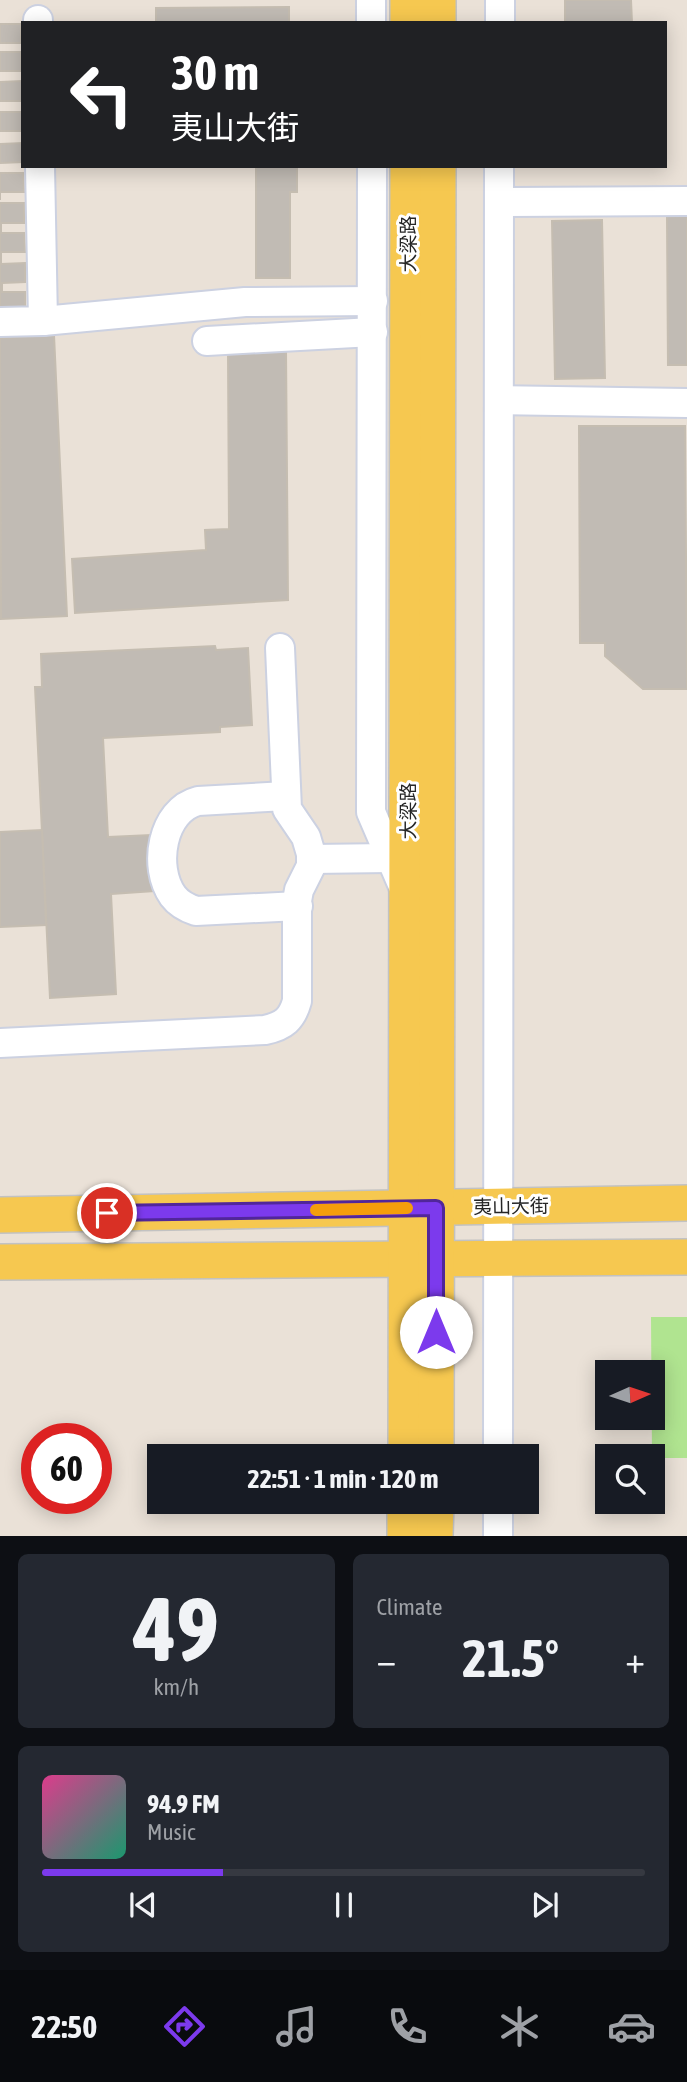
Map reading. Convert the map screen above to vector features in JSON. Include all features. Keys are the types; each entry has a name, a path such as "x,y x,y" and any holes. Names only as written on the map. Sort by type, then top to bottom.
{"main road":[{"path":"408,0 408,21"},
{"path":"438,0 438,21"},
{"name":"大梁路","path":"408,168 407,897 421,1208"},
{"name":"大梁路","path":"435,1444 421,1258 421,1208 438,168"},
{"name":"夷山大街","path":"0,1215 687,1203"},
{"path":"0,1262 687,1256"},
{"name":"大梁路","path":"406,1444 421,1258"},
{"path":"405,1514 405,1536"},
{"path":"435,1536 436,1514"}],"street":[{"path":"371,0 371,21"},
{"path":"500,0 500,21"},
{"path":"40,168 43,321"},
{"path":"372,168 371,812 407,897"},
{"path":"498,1444 499,168"},
{"path":"499,202 687,201"},
{"path":"0,322 43,321 245,302 373,301"},
{"path":"206,341 373,332"},
{"path":"499,400 687,403"},
{"path":"0,1043 265,1030 281,1027 293,1015 297,1001 299,890 311,866 311,859 306,837 287,809 280,648"},
{"path":"286,796 198,801 187,804 177,812 164,839 166,882 173,896 184,906 196,911 298,906"},
{"path":"311,859 390,858"},
{"path":"498,1514 498,1536"}],"green space":[{"path":"651,1317 687,1317 687,1458 665,1458 665,1444 652,1444 652,1430 665,1430 665,1360 651,1360"}],"building":[{"path":"565,0 631,0 632,21 565,21"},
{"path":"289,7 289,21 156,21 156,8"},
{"path":"0,24 21,24 21,43 0,43"},
{"path":"0,52 21,52 21,71 0,71"},
{"path":"21,81 21,101 0,101 0,82"},
{"path":"0,112 21,112 21,131 0,131"},
{"path":"21,143 21,162 0,163 0,144"},
{"path":"256,168 297,168 297,192 290,192 290,278 256,278"},
{"path":"0,173 23,173 24,192 0,192"},
{"path":"0,203 24,203 24,223 1,223 1,233 24,233 25,252 1,252 1,264 25,263 25,282 2,283 2,292 25,292 25,311 0,317"},
{"path":"667,215 687,215 687,365 668,365"},
{"path":"602,220 605,378 555,379 552,221"},
{"path":"54,335 67,616 1,619 0,338"},
{"path":"228,351 286,351 288,600 75,613 72,559 206,550 205,530 229,529"},
{"path":"579,426 685,426 687,689 643,689 605,656 605,643 580,643"},
{"path":"215,646 216,650 248,648 252,725 220,727 220,732 103,738 108,837 151,835 154,891 111,894 116,994 50,998 35,687 42,687 41,654"},
{"path":"42,830 46,925 0,927 0,832"}],"slow traffic":[{"path":"316,1210 407,1208"}],"route":[{"path":"107,1213 436,1208 436,1332"}]}
